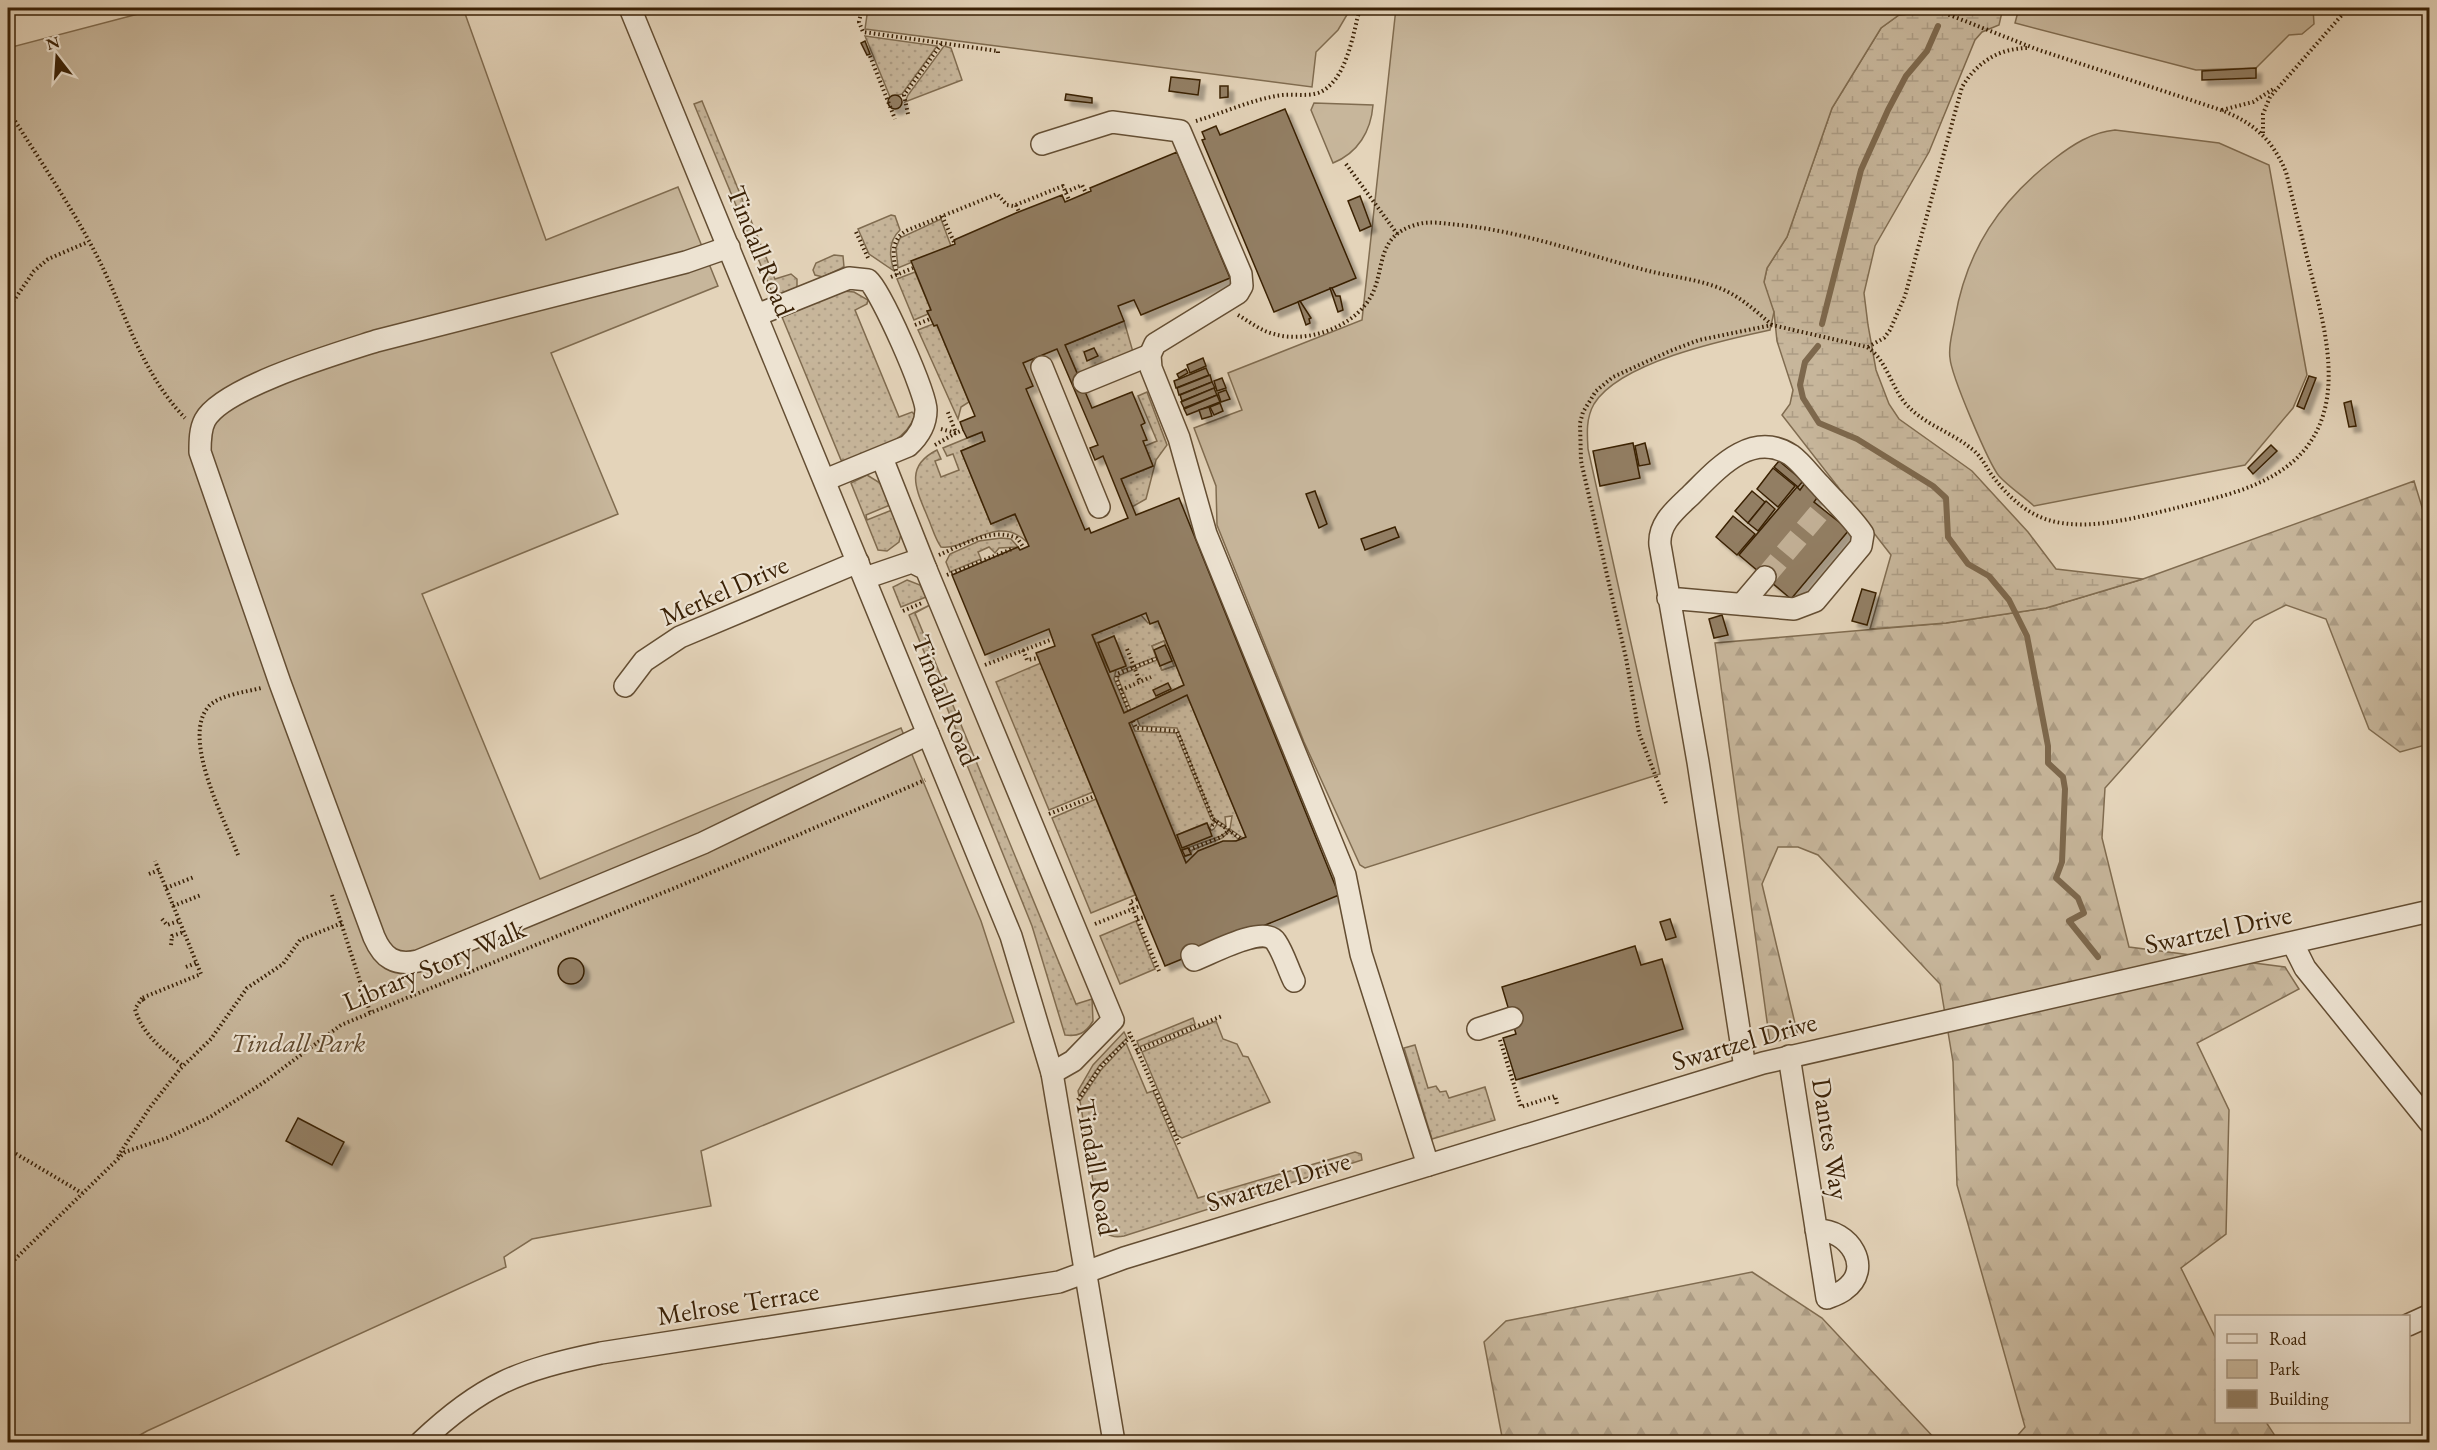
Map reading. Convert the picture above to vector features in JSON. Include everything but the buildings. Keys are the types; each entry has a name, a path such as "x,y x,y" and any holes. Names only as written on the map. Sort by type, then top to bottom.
{"street":[{"name":"Tindall Road","path":"630,8 1011,936 1052,1073 1114,1443"},
{"path":"1042,144 1112,122 1180,131 1243,278 1238,293 1159,340 1150,355 1151,368 1179,438 1206,534 1346,875 1361,954 1428,1165"},
{"path":"729,248 676,265 376,341 331,356 236,395 212,412 205,420 201,432 200,452 280,683 374,937 386,957 407,963 703,843 928,734"},
{"path":"757,315 849,278 863,278 873,285 924,398 926,410 924,424 913,442 882,458 825,480"},
{"path":"1069,388 1150,355"},
{"path":"1042,367 1069,388 1099,507"},
{"path":"1668,598 1794,609 1811,604 1862,546 1864,538 1861,531 1827,503 1797,460 1781,450 1754,449 1723,462 1662,526 1659,538 1668,598 1698,762 1745,1068"},
{"path":"882,458 937,567 1120,1024 1073,1061 1052,1073"},
{"name":"Merkel Drive","path":"626,686 644,661 680,637 862,570 912,562 937,567"},
{"path":"1742,604 1765,577"},
{"name":"Swartzel Drive","path":"1086,1272 1428,1165 1789,1056 2293,944 2430,911"},
{"path":"1192,955 1194,960 1257,935 1268,936 1276,942 1294,981"},
{"path":"2293,944 2305,969 2430,1123"},
{"path":"1478,1029 1512,1018"},
{"name":"Dantes Way","path":"1789,1056 1816,1230"},
{"name":"Melrose Terrace","path":"421,1443 452,1412 473,1397 519,1374 550,1363 601,1353 1059,1282 1086,1272"},
{"path":"2410,1325 2430,1315"}],"path":[{"path":"862,8 859,22 862,32 998,51 998,54"},
{"path":"1180,131 1196,121 1263,99 1286,94 1315,94 1327,88 1342,67 1360,8"},
{"path":"1666,803 1639,733 1626,658 1585,485 1579,436 1583,412 1596,391 1626,370 1699,340 1772,325 1867,347 1878,358 1903,400 1917,415 1971,448 2001,487 2018,504 2048,521 2078,524 2133,518 2229,494 2277,474 2297,458 2313,439 2327,400 2329,377 2325,328 2286,172 2277,152 2263,134 2244,119 2221,110 2036,50 1932,8"},
{"path":"2263,134 2263,114 2278,86 2349,8"},
{"path":"908,114 904,95 942,43"},
{"path":"1867,347 1884,338 1900,307 1962,87 1980,64 1995,55 2015,49 2036,50"},
{"path":"870,56 895,119"},
{"path":"2221,110 2253,102 2278,86"},
{"path":"8,110 100,262 139,352 157,383 171,404 201,432"},
{"path":"1346,164 1398,235"},
{"path":"1066,192 1082,185 1086,194"},
{"path":"897,275 893,252 898,237 942,216 997,194 1007,205 1016,205 1064,186 1069,200"},
{"path":"1016,205 1019,212"},
{"path":"942,216 954,242"},
{"path":"1219,304 1275,335 1306,336 1330,329 1350,320 1370,299 1385,249 1398,235 1413,225 1425,223 1517,233 1722,289 1735,295 1772,325"},
{"path":"856,232 864,252 875,265"},
{"path":"8,309 34,271 48,259 88,242"},
{"path":"891,277 913,268"},
{"path":"887,273 894,282"},
{"path":"908,318 912,327 930,319"},
{"path":"941,404 941,412"},
{"path":"940,420 932,445 963,430"},
{"path":"938,428 956,433"},
{"path":"937,567 979,538 997,535 1017,538 1024,548"},
{"path":"934,546 937,567 950,583"},
{"path":"937,567 1012,549"},
{"path":"903,610 928,601"},
{"path":"984,665 1053,639"},
{"path":"1127,649 1140,682"},
{"path":"1023,650 1027,660 1039,658"},
{"path":"980,655 989,676"},
{"path":"1130,711 1117,680 1118,671 1157,658"},
{"path":"1121,690 1151,677"},
{"path":"238,855 207,778 200,737 201,724 210,706 216,702 280,683"},
{"path":"1133,721 1136,728 1177,731 1213,819 1241,839"},
{"name":"Library Story Walk","path":"8,1266 116,1159 134,1148 167,1138 210,1117 263,1083 334,1029 370,1012 694,880 925,780"},
{"path":"1041,805 1046,816 1095,796"},
{"path":"1209,829 1216,821"},
{"path":"1189,850 1221,837 1230,830"},
{"path":"155,861 201,974 143,1000 135,1009 143,1028 153,1040 183,1066"},
{"path":"149,874 159,870"},
{"path":"166,888 194,877"},
{"path":"173,906 201,895"},
{"path":"332,895 370,1012"},
{"path":"1137,899 1130,902 1159,971"},
{"path":"1091,926 1140,906"},
{"path":"1137,920 1145,917"},
{"path":"162,919 167,925 179,921"},
{"path":"116,1159 151,1106 183,1066 206,1045 243,993 282,964 300,940 342,923"},
{"path":"171,945 172,936 184,932"},
{"path":"186,967 196,963"},
{"path":"1136,1051 1222,1016"},
{"path":"1120,1024 1130,1036 1179,1144"},
{"path":"1078,1100 1102,1065 1130,1036"},
{"path":"1499,1036 1504,1045 1521,1107 1555,1096 1557,1104"},
{"path":"8,1149 82,1192"}],"green space":[{"name":"Tindall Park","path":"161,8 463,8 546,240 678,187 718,286 551,353 618,514 422,594 540,879 901,728 981,921 1014,1022 701,1151 711,1206 532,1239 504,1257 506,1267 147,1431 128,1442 8,1442 8,48"},
{"path":"868,8 1351,8 1338,30 1316,52 1312,87 865,29"},
{"path":"1396,8 1911,8 1909,14 1899,15 1881,28 1832,108 1787,237 1767,268 1764,282 1774,312 1770,330 1674,355 1626,376 1607,389 1594,404 1588,420 1588,449 1660,774 1365,868 1360,865 1304,742 1217,525 1216,486 1194,428 1242,410 1228,373 1362,320"},
{"path":"1911,8 2003,8 1999,25 1982,32 1975,40 1929,152 1875,246 1864,293 1876,370 1889,404 1899,419 1972,471 2028,532 2056,569 2143,579 2046,608 1946,623 1870,629 1891,555 1782,415 1790,404 1793,390 1777,341 1774,312 1766,294 1764,282 1767,268 1787,237 1832,108 1881,28 1899,15 1909,14"},
{"path":"2019,8 2313,8 2314,24 2302,34 2289,35 2256,68 2196,70 2015,23"},
{"path":"865,36 937,46 902,94 890,97"},
{"path":"944,46 951,48 962,80 905,102 908,95"},
{"path":"702,101 775,279 791,274 797,279 797,288 774,297 694,104"},
{"path":"1314,103 1373,105 1372,115 1362,140 1350,153 1333,163 1311,110"},
{"path":"2115,130 2219,143 2269,165 2307,375 2293,408 2245,465 2034,506 2007,484 1994,468 1957,382 1950,358 1950,343 1960,293 1977,248 1989,228 2017,192 2068,149 2090,136"},
{"path":"891,215 895,216 900,230 893,239 891,249 894,271 869,254 858,229"},
{"path":"941,219 951,246 898,268 896,248 900,238"},
{"path":"834,255 843,256 844,267 823,277 815,275 813,270 816,263"},
{"path":"915,272 931,310 927,311 928,314 914,320 897,279"},
{"path":"843,291 854,292 868,300 867,304 855,310 899,417 912,412 915,415 904,433 896,440 845,461 841,460 782,317"},
{"path":"1124,321 1133,352 1079,377 1065,345"},
{"path":"933,324 937,325 969,402 961,407 958,419 918,330"},
{"path":"1147,392 1167,445 1156,460 1146,499 1132,507 1121,479 1153,466 1145,446 1157,441 1138,396"},
{"path":"982,432 985,441 961,451 991,524 1015,514 1027,542 1016,534 1005,531 982,535 951,547 941,547 917,489 916,472 926,457 937,450 941,459 935,461 941,477 959,470 953,454 947,456 943,448"},
{"path":"867,475 880,483 890,505 866,515 867,520 892,510 901,534 899,542 887,551 878,550 851,483"},
{"path":"2414,481 2429,530 2429,744 2400,752 2369,729 2326,619 2286,605 2254,621 2105,788 2102,838 2129,947 2285,967 2299,989 2197,1043 2229,1110 2226,1234 2181,1268 2215,1337 2215,1423 2267,1423 2279,1442 2012,1442 2025,1427 1957,1185 1953,1062 1940,984 1818,855 1798,847 1778,847 1762,884 1798,1036 1770,1043 1715,643 1946,623 2046,608 2143,579"},
{"path":"1011,539 1018,547 999,548 995,553 989,547 978,552 981,559 950,572 946,562 950,554 979,541"},
{"path":"907,580 920,585 926,597 901,607 893,587"},
{"path":"930,605 915,613 1076,1004 1092,999 1093,1021 1088,1029 1078,1035 1065,1035 1032,926 967,765 970,764 909,615"},
{"path":"1141,615 1148,623 1158,621 1184,685 1131,710 1118,678 1120,675 1157,660 1162,670 1174,666 1164,641 1152,646 1156,657 1122,670 1121,668 1126,665 1114,636 1096,643 1092,635"},
{"path":"1164,641 1174,666 1162,670 1152,646"},
{"path":"1096,643 1110,672 1116,670 1114,679 1128,711 1124,713"},
{"path":"1041,663 1093,792 1049,810 996,682"},
{"path":"1187,695 1246,837 1243,838 1230,829 1232,816 1225,817 1226,826 1213,818 1177,728 1140,726 1137,719"},
{"path":"1131,722 1135,731 1176,733 1211,819 1215,822 1209,828 1206,823 1177,835 1182,847 1214,829 1217,824 1229,830 1221,836 1181,850 1129,723"},
{"path":"1096,799 1135,895 1091,913 1052,818"},
{"path":"1230,831 1239,840 1206,848 1186,863 1184,857 1191,854 1192,850 1222,838"},
{"path":"1136,921 1155,969 1120,984 1100,936"},
{"path":"1193,1018 1195,1024 1139,1047 1137,1041"},
{"path":"1216,1021 1223,1039 1237,1044 1243,1056 1248,1057 1270,1102 1182,1138 1177,1135 1142,1052"},
{"path":"1124,1032 1127,1038 1099,1066 1079,1096 1078,1091 1093,1065"},
{"path":"1126,1043 1147,1093 1153,1091 1198,1198 1355,1152 1361,1154 1362,1160 1124,1236 1109,1235 1100,1224 1080,1101 1101,1070"},
{"path":"1415,1045 1428,1088 1436,1086 1440,1092 1446,1091 1449,1098 1485,1087 1495,1120 1432,1139 1404,1048"},
{"path":"1752,1272 1822,1318 1938,1442 1503,1442 1484,1342 1506,1321"}],"waterway":[{"path":"1822,324 1861,170 1906,76 1927,51 1938,26"},
{"path":"1818,346 1805,362 1800,385 1803,398 1819,423 1857,439 1933,486 1946,498 1948,537 1968,564 1989,576 2009,600 2027,636 2048,746 2048,763 2063,777 2065,789 2062,862 2056,878 2078,898 2084,913 2069,921 2098,957"}],"tunnel":[{"path":"1765,577 1823,508"}]}
